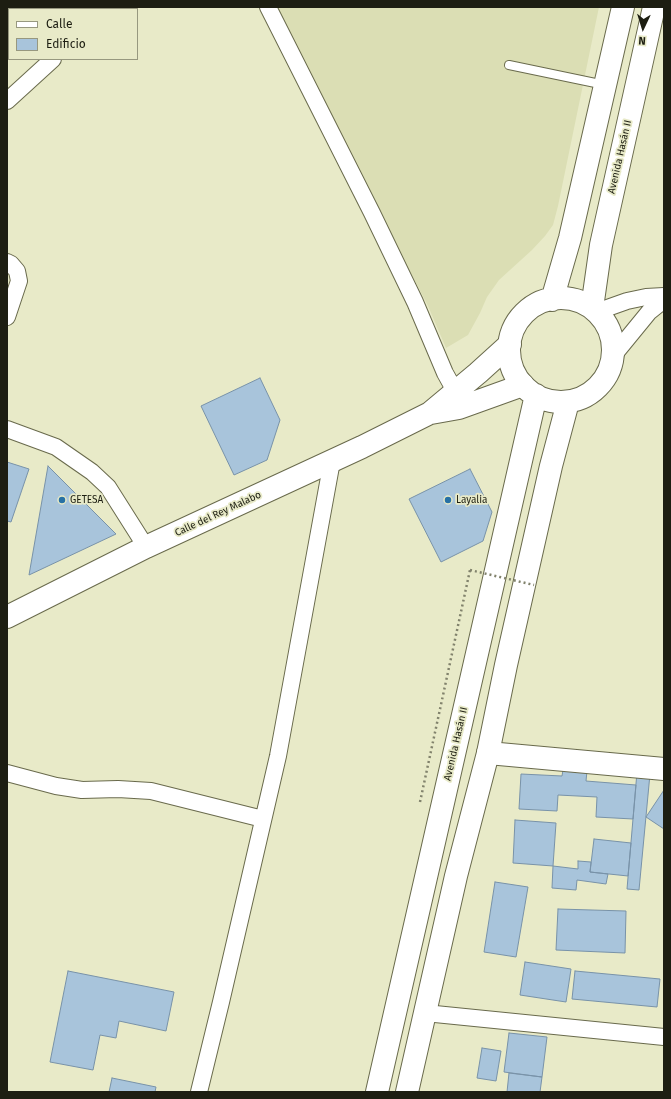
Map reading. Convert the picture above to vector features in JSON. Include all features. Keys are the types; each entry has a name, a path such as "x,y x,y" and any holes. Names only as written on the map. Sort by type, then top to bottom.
{"main road":[{"path":"552,300 570,238 623,7"},
{"name":"Avenida Hasán II","path":"594,310 601,245 654,7"},
{"path":"566,299 579,302 594,310 610,332 613,344 613,356 610,370 603,381 593,391 581,398 568,402 551,401 529,390 514,373 510,358 510,344 514,328 523,315 536,305 552,300 566,299"},
{"name":"Calle del Rey Malabo","path":"7,617 146,547 332,461 430,413 455,391 478,374 510,344"},
{"name":"Calle del Rey Malabo","path":"430,413 459,408 529,390"},
{"name":"Avenida Hasán II","path":"377,1092 529,390"},
{"path":"407,1092 456,876 488,753 548,482 568,402"},
{"path":"488,753 664,769"}],"street":[{"path":"268,7 372,213 415,302 455,391"},
{"path":"7,101 52,60"},
{"path":"7,317 19,281 12,267"},
{"path":"594,310 646,297 664,296"},
{"path":"613,356 649,312 664,300"},
{"path":"7,429 56,447 92,472 108,487 146,547"},
{"path":"199,1092 278,756 332,461"},
{"path":"7,773 56,786 82,790 118,789 151,791 263,819"},
{"path":"425,1013 664,1037"}],"lane":[{"path":"509,65 606,85"}],"path":[{"path":"470,570 534,585"}],"shaded area":[{"path":"273,7 599,7 553,225 532,250 499,280 487,297 468,335 446,348 428,306"}],"building":[{"path":"260,378 280,420 267,460 234,475 201,406"},
{"path":"7,462 29,469 11,522 7,521"},
{"name":"GETESA","path":"48,466 116,534 29,575"},
{"path":"470,469 492,512 483,541 441,562 409,499"},
{"path":"563,770 587,771 586,781 636,785 633,819 596,817 597,797 558,795 557,811 519,809 521,774 562,776"},
{"path":"637,772 650,774 639,890 627,889"},
{"path":"664,790 664,829 646,817"},
{"path":"515,820 556,823 553,866 513,863"},
{"path":"594,839 631,843 628,876 590,872"},
{"path":"578,861 591,862 590,872 608,874 606,884 577,880 576,890 552,888 553,866 578,869"},
{"path":"495,882 528,887 516,957 484,952"},
{"path":"558,909 626,911 625,953 556,950"},
{"path":"525,962 571,969 566,1002 520,995"},
{"path":"68,971 174,992 166,1031 119,1021 116,1038 100,1035 93,1070 50,1062"},
{"path":"575,971 660,979 657,1007 572,999"},
{"path":"509,1033 547,1037 542,1077 504,1072"},
{"path":"482,1048 501,1051 496,1081 477,1078"},
{"path":"509,1073 542,1077 540,1092 507,1092"},
{"path":"112,1078 156,1087 155,1092 109,1092"}],"place":[{"name":"GETESA","path":"62,500"},
{"name":"Layalia","path":"448,500"}]}
